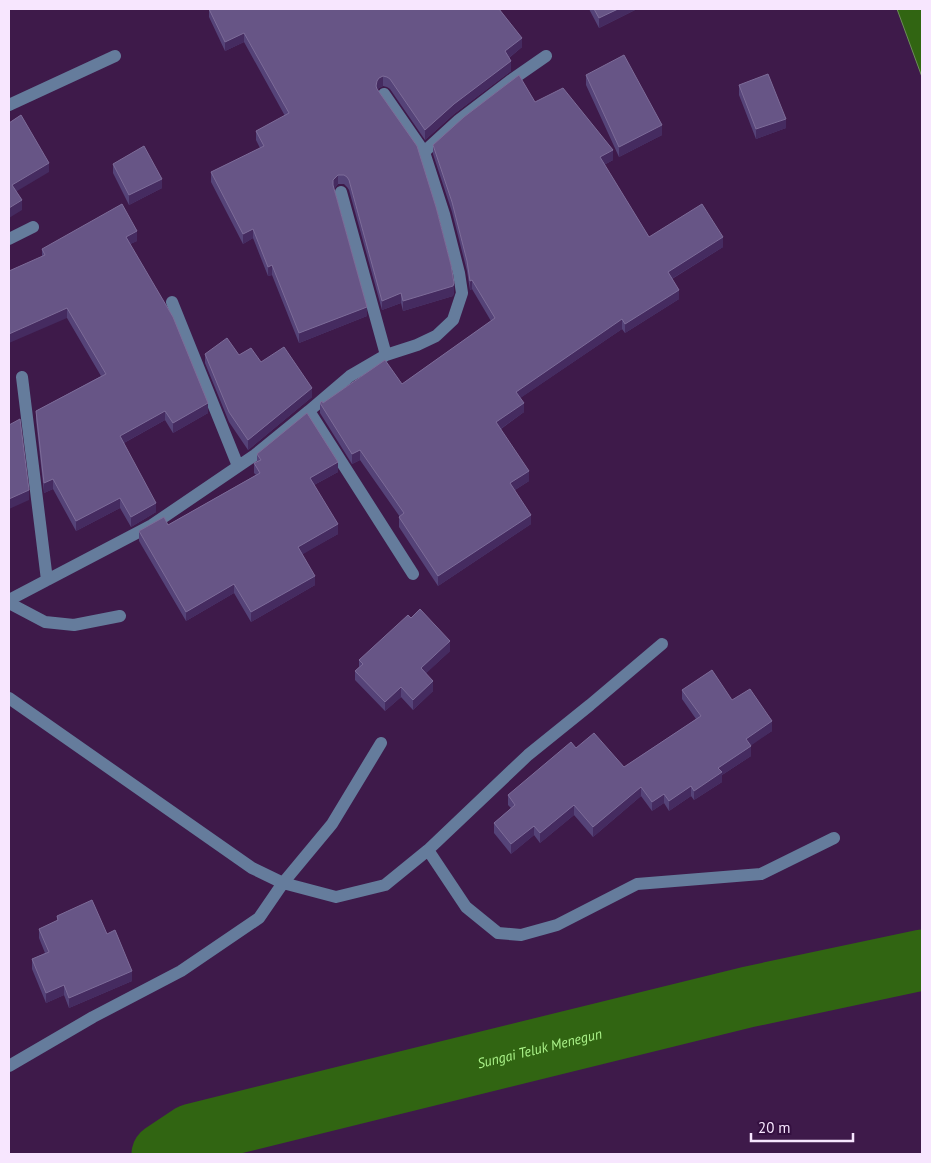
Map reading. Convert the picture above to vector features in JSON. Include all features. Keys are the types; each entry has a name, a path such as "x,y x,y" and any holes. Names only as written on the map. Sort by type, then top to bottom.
{"street":[{"path":"9,105 115,56"},
{"path":"424,152 459,120 546,56"},
{"path":"9,602 152,525 255,455 350,376 386,356 436,336 453,320 462,294 459,273 444,214 424,152 384,94"},
{"path":"341,192 386,356"},
{"path":"9,239 33,227"},
{"path":"172,302 238,466"},
{"path":"22,377 47,580"},
{"path":"309,411 413,574"},
{"path":"9,602 45,622 74,625 120,616"},
{"path":"9,698 252,868 283,883 336,897 385,885 428,850 528,754 590,706 662,644"},
{"path":"9,1066 189,965 259,918 283,883 332,824 381,743"},
{"path":"428,850 466,907 498,933 522,935 557,925 637,884 761,874 834,838"}],"shaded area":[{"path":"897,9 922,9 922,77"}],"building":[{"path":"209,9 499,9 522,38 505,51 511,61 454,104 425,130 390,79 383,76 379,78 376,86 417,146 436,207 451,265 453,286 403,301 401,293 382,301 349,180 344,175 338,175 333,180 333,185 367,307 299,333 272,265 268,267 253,229 243,234 211,172 264,146 256,131 289,113 244,33 225,42"},
{"path":"594,9 618,9 599,18"},
{"path":"624,55 662,125 619,147 586,75"},
{"path":"768,74 786,119 756,129 739,85"},
{"path":"519,75 535,102 563,88 613,150 600,157 649,237 702,204 723,237 668,272 679,290 625,324 622,319 516,392 524,403 496,422 529,471 510,483 531,515 438,576 399,517 404,513 360,450 352,454 320,403 322,401 323,403 385,360 402,384 495,318 472,280 470,281 467,261 452,202 433,145 464,117"},
{"path":"21,115 49,163 12,185 22,200 9,208 9,123"},
{"path":"144,146 162,179 129,195 113,164"},
{"path":"122,204 137,231 126,237 173,317 208,403 173,423 165,411 120,436 156,503 131,517 120,498 76,521 53,479 44,483 36,411 106,374 67,308 9,334 9,271 45,255 42,249"},
{"path":"227,338 239,355 251,348 261,362 284,347 312,388 248,440 229,412 205,354"},
{"path":"307,413 338,462 310,478 338,524 298,547 315,576 251,612 234,584 186,612 139,531 164,517 168,525 260,473 254,463 261,460 257,454"},
{"path":"20,419 29,490 9,499 9,425"},
{"path":"420,609 450,641 421,668 433,681 413,700 401,687 385,702 355,671 363,664 359,660 408,615 411,618"},
{"path":"712,670 732,700 750,689 772,721 746,739 751,746 718,768 722,772 694,791 691,786 669,801 664,794 652,802 641,787 593,827 574,805 540,833 534,826 511,844 494,823 515,805 508,795 571,742 576,748 594,733 624,767 701,716 682,690"},
{"path":"92,900 107,934 115,930 132,971 69,998 64,985 46,993 32,959 49,952 39,929 58,920 57,916"}],"waterway":[{"name":"Sungai Teluk Menegun","path":"162,1154 192,1134 748,997 922,960"}]}
